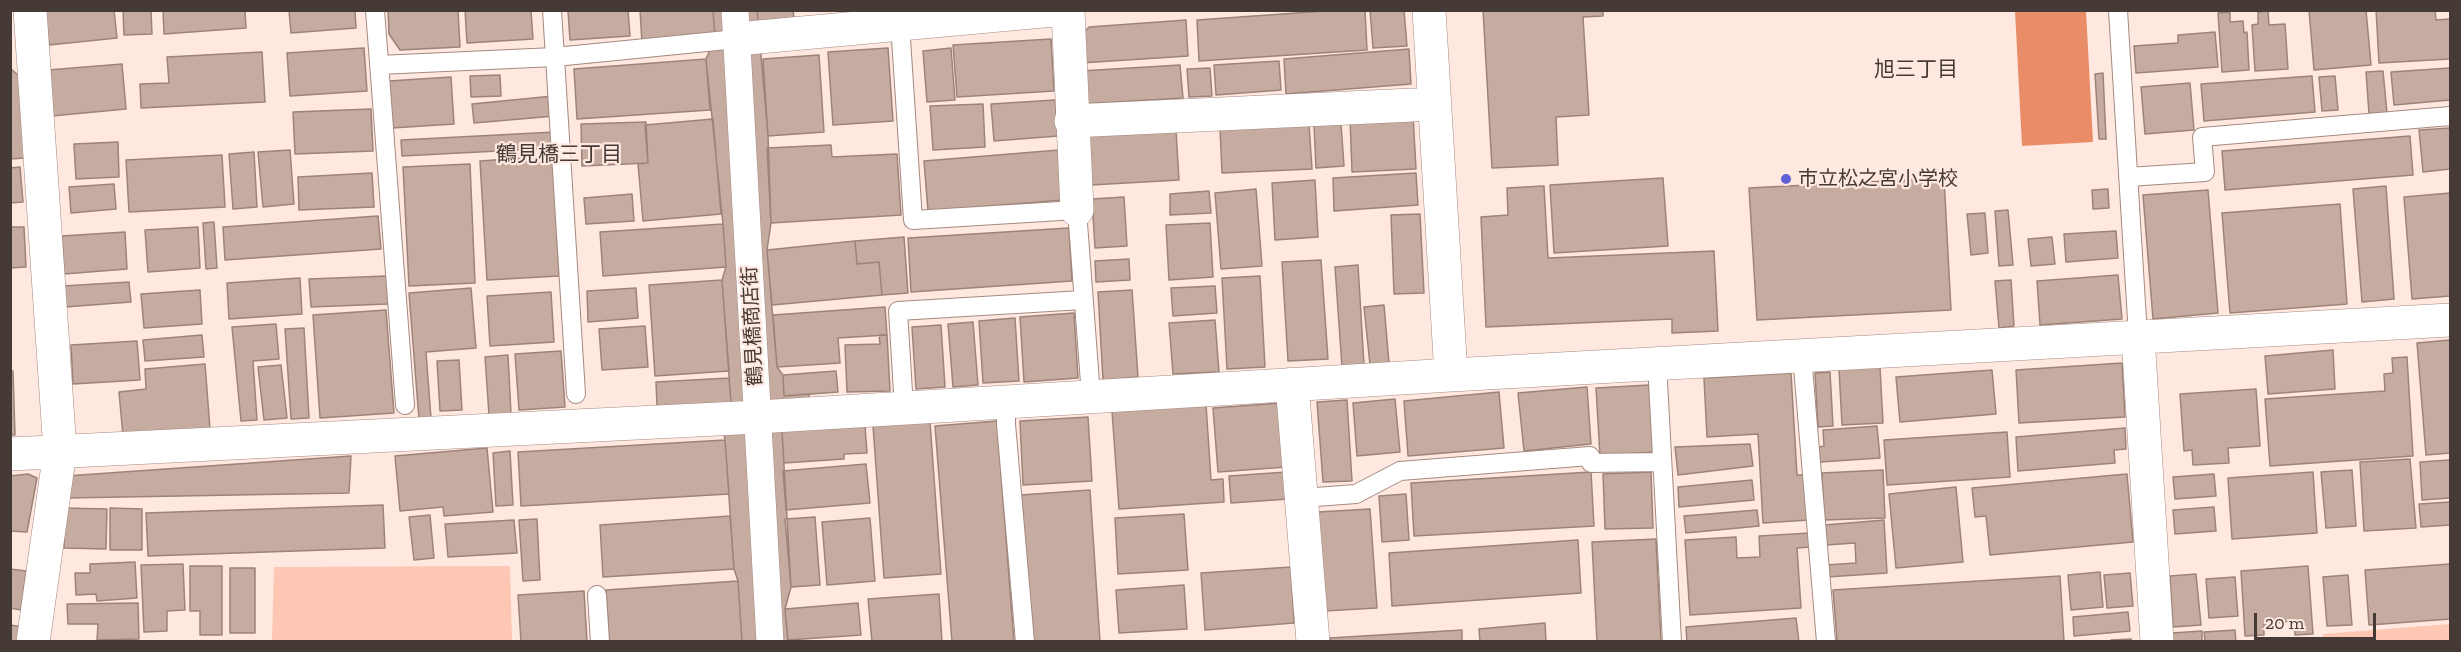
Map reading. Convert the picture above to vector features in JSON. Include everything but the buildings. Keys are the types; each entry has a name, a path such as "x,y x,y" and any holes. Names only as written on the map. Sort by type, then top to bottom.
{"street":[{"path":"30,10 22,51 60,452 33,642"},
{"path":"736,25 900,24 1054,10"},
{"path":"1068,10 1071,121 1077,210"},
{"path":"1429,10 1451,375"},
{"name":"鶴見橋商店街","path":"736,25 770,642"},
{"path":"1071,121 1434,104"},
{"path":"10,454 758,417 1657,363 2451,320"},
{"path":"2138,336 2157,642"},
{"path":"1292,384 1313,642"}],"lane":[{"path":"375,10 405,405"},
{"path":"552,10 576,394"},
{"path":"2118,10 2138,336"},
{"path":"900,24 913,220 1077,210 1091,396"},
{"path":"379,65 555,57 736,25"},
{"path":"2128,177 2205,172 2202,137 2451,116"},
{"path":"904,408 898,311 1083,300"},
{"path":"1802,355 1826,642"},
{"path":"1657,363 1672,642"},
{"path":"1006,402 1025,642"},
{"path":"1302,498 1356,495 1400,471 1590,456 1591,464 1662,462"},
{"path":"597,595 600,642"}],"shaded area":[{"path":"2015,11 2086,11 2093,142 2022,146"},
{"path":"510,566 512,641 272,641 274,567"},
{"path":"2450,624 2450,641 2323,641 2323,634"}],"place":[{"name":"市立松之宮小学校","path":"1786,179"}],"district":[{"name":"旭三丁目","path":"1916,70"},
{"name":"鶴見橋三丁目","path":"559,155"}]}
